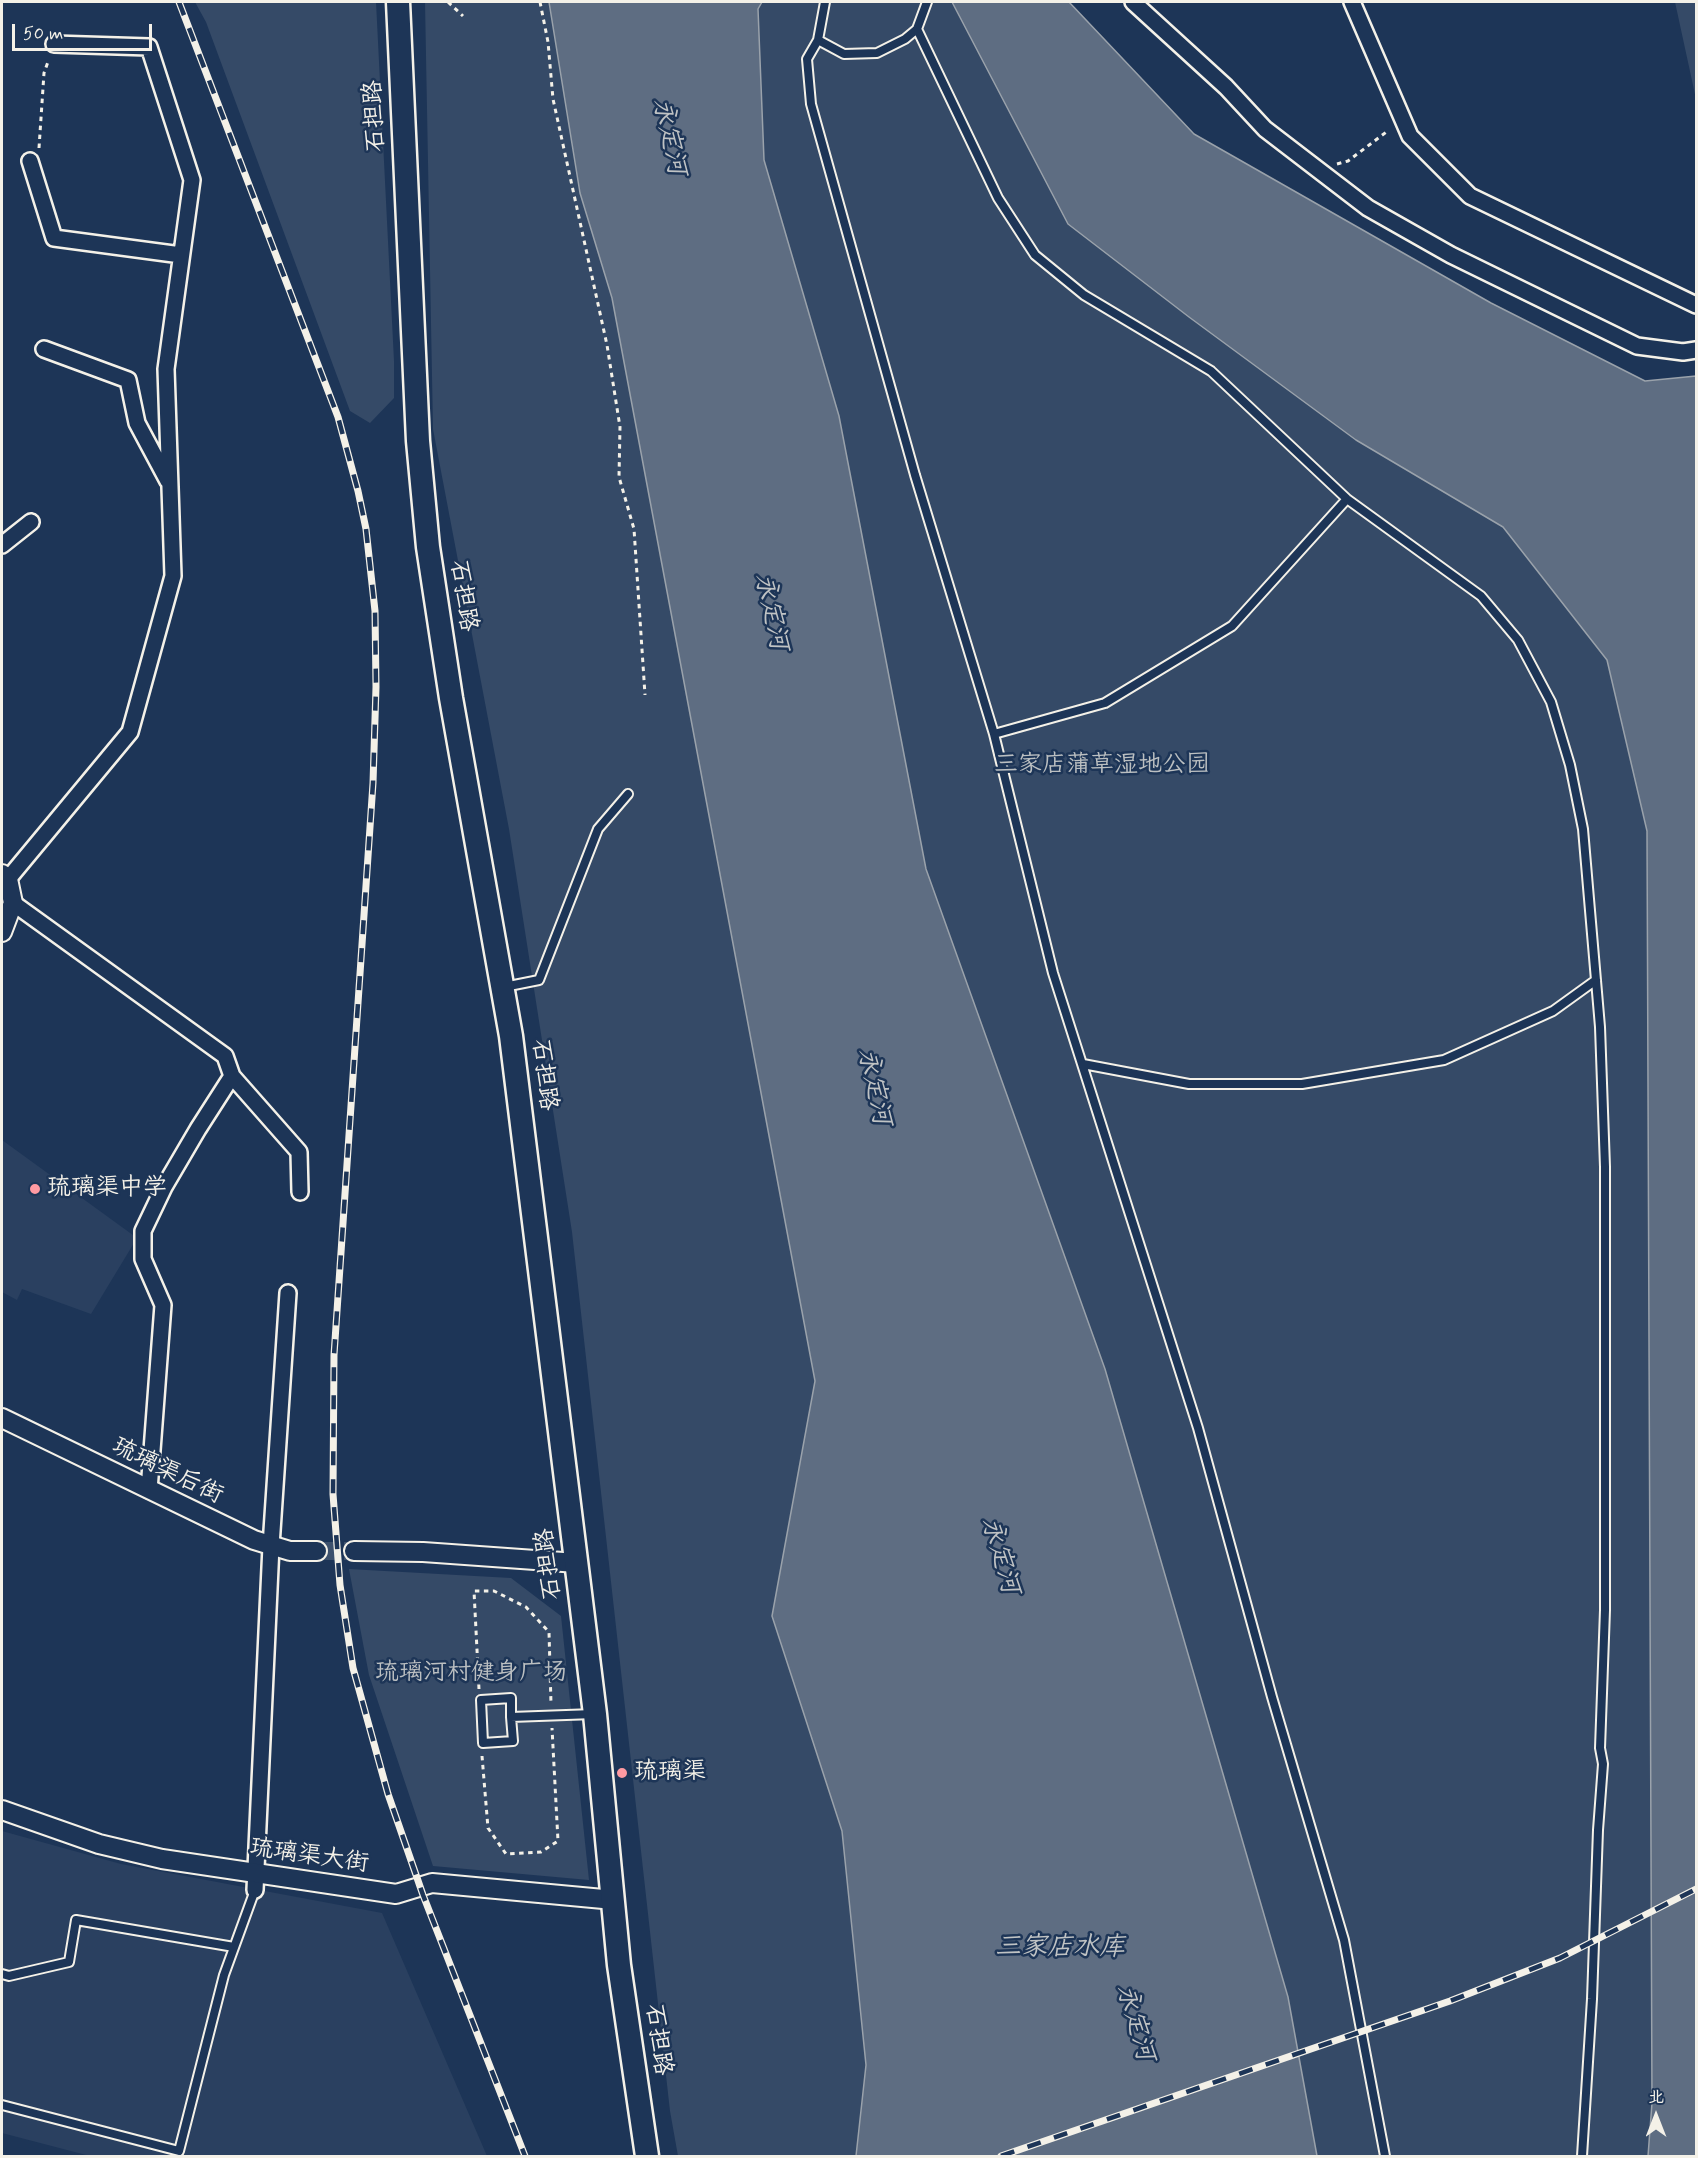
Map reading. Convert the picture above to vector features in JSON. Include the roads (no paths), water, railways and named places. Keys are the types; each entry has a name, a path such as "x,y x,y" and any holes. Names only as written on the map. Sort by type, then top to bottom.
{"main road":[{"name":"石担路","path":"398,2 418,441 428,547 451,698 511,1036 595,1714 619,1965 647,2157"}],"street":[{"path":"1133,2 1226,87 1266,129 1368,208 1416,236 1638,346 1683,352 1696,350"},
{"path":"1352,2 1410,136 1470,196 1696,305"},
{"path":"2,932 13,903 5,876 130,732 173,576 166,369 192,180 148,47 54,44"},
{"path":"34,155 54,238 181,255"},
{"path":"44,349 128,380 137,423 170,485"},
{"path":"2,545 31,522"},
{"path":"13,903 225,1056 232,1076 299,1152 300,1192"},
{"path":"149,1490 163,1305 143,1259 143,1231 170,1178 232,1076"},
{"path":"256,1881 271,1546 288,1293"},
{"name":"琉璃渠后街","path":"2,1418 254,1540 290,1551 317,1551"},
{"path":"354,1551 423,1552 577,1563"},
{"name":"琉璃渠大街","path":"2,1810 99,1844 256,1881 396,1894 432,1882 614,1900"}],"lane":[{"path":"825,2 818,40 807,59 811,104 915,475 994,734 1053,972 1198,1428 1272,1697 1344,1940 1385,2157"},
{"path":"818,40 844,54 877,52 905,39 917,29 927,2"},
{"path":"917,29 998,198 1035,255 1084,295 1211,371 1347,499 1481,596 1518,640 1551,702 1570,765 1583,829 1600,1027 1605,1167 1605,1610 1600,1748 1603,1764 1598,1830 1593,1999 1582,2157"},
{"path":"994,734 1105,703 1232,626 1347,499"},
{"path":"502,987 538,980 598,829 628,794"},
{"path":"1083,1064 1189,1084 1302,1084 1444,1060 1553,1011 1596,980"},
{"path":"510,1698 512,1717 513,1741 483,1743 481,1700 510,1698"},
{"path":"512,1717 595,1714"},
{"path":"2,2105 179,2151 224,1975 256,1881"},
{"path":"2,1974 9,1976 69,1962 76,1920 234,1947"}],"water":[{"name":"三家店水库","path":"549,2 762,2 758,9 764,160 839,416 926,869 1105,1369 1288,1997 1317,2156 856,2156 866,2065 842,1831 772,1616 815,1381 612,298 580,193"},
{"path":"952,2 1069,2 1194,134 1491,303 1645,381 1696,376 1696,2156 1648,2156 1652,2103 1647,831 1607,660 1503,527 1356,440 1189,317 1068,224"}],"tunnel":[{"path":"317,1551 354,1551"}],"railway":[{"path":"179,2 338,417 366,529 375,611 376,687 373,783 334,1355 333,1494 340,1585 353,1668 388,1794 423,1895 525,2156"},
{"path":"1001,2156 1450,2001 1560,1958 1696,1889"}],"place":[{"name":"琉璃渠中学","path":"35,1189"},
{"name":"琉璃渠","path":"622,1773"}],"water label":[{"name":"永定河","path":"668,137"},
{"name":"永定河","path":"770,612"},
{"name":"永定河","path":"873,1087"},
{"name":"永定河","path":"999,1556"},
{"name":"永定河","path":"1134,2023"}],"park label":[{"name":"三家店蒲草湿地公园","path":"1102,766"},
{"name":"琉璃河村健身广场","path":"471,1674"}]}
